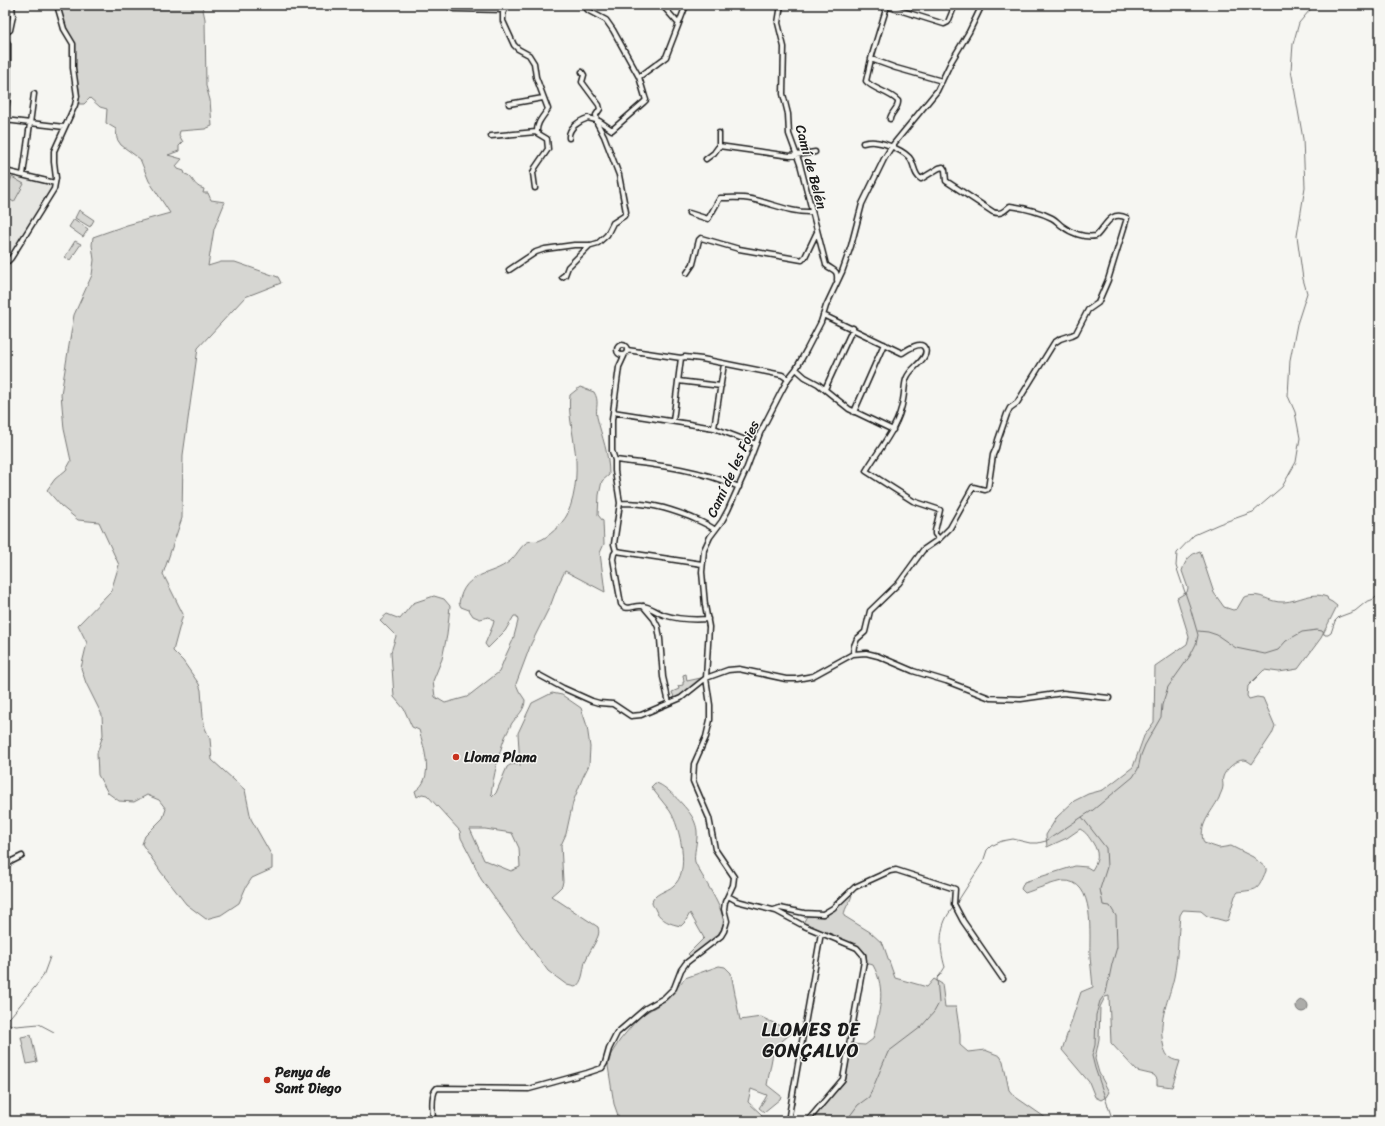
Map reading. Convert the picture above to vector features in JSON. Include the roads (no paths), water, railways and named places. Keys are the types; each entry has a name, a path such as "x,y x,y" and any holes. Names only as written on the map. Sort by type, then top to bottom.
{"street":[{"path":"5,33 10,30 13,16 12,5"},
{"path":"5,262 11,258 51,194 55,183 54,151 76,101 77,90 73,71 73,44 62,24 57,5"},
{"path":"450,5 451,8 454,9 505,10"},
{"path":"507,5 502,18 503,21 514,45 529,55 534,63 536,77 548,109 539,122 536,132"},
{"path":"569,138 570,130 581,121 588,118 599,121 612,130 646,100 639,77 620,40 608,22 589,11 583,5"},
{"path":"662,5 677,22 680,23"},
{"path":"639,77 666,57 686,5"},
{"name":"Camí de Belén","path":"781,5 778,22 784,47 783,94 788,114 789,134 797,156 826,265 835,271 838,281"},
{"path":"890,119 898,105 898,101 886,92 867,82 866,78 885,6 944,24 948,22 955,5"},
{"name":"Camí de les Foies","path":"728,896 734,882 734,875 716,849 709,818 693,781 694,764 706,737 709,725 710,705 706,678 710,631 702,581 702,564 706,545 722,521 739,487 756,444 788,379 796,369 817,329 838,281 851,246 862,204 884,159 892,146 931,100 969,32 982,5"},
{"path":"5,38 8,44 6,71 8,94 5,119 64,127"},
{"path":"871,59 942,81"},
{"path":"509,270 536,252 545,249 598,243 605,238 613,223 626,214 619,175 604,136 597,126 596,115 600,109 599,105 582,82 584,75 582,72"},
{"path":"23,175 34,94"},
{"path":"509,104 544,98"},
{"path":"491,136 536,132 547,139 548,149 533,173 536,188"},
{"path":"706,159 714,153 719,146 719,133"},
{"path":"853,654 857,639 865,632 870,611 899,583 923,550 939,539 950,528 972,487 985,490 988,488 993,456 1010,408 1017,403 1054,343 1076,333 1088,310 1098,303 1108,280 1127,218 1119,216 1115,217 1106,222 1096,236 1092,237 1084,236 1068,230 1054,219 1040,213 1010,206 998,214 946,182 945,170 943,167 921,180 917,177 911,159 892,146 875,142 863,143"},
{"path":"719,146 797,156 815,152"},
{"path":"5,171 55,183"},
{"path":"689,213 706,220 720,198 750,199 774,206 812,212"},
{"path":"687,273 692,266 699,240 702,238 735,248 800,260 805,257 817,232"},
{"path":"562,276 565,275 568,267 591,245"},
{"path":"823,315 853,328 902,353 918,345 922,345 926,350 922,360 906,377 904,383 903,401 893,430 866,471 913,501 940,510 935,531 935,534 939,539"},
{"path":"825,389 853,328"},
{"path":"854,412 884,344"},
{"path":"619,367 626,352 625,346 620,345 617,347 619,367 613,412 612,451 615,460 615,472 620,503 614,544 616,550 613,559 621,604 628,608 643,606 665,615 700,620 708,619"},
{"path":"617,352 621,355 626,352 690,358 782,376 788,379"},
{"path":"673,421 681,358"},
{"path":"714,428 724,364"},
{"path":"796,369 805,377 825,389 854,412 893,430"},
{"path":"678,381 721,386"},
{"path":"613,412 714,428 756,444"},
{"path":"615,460 669,466 697,472 721,479 739,487"},
{"path":"620,503 661,506 701,521 710,525 715,530"},
{"path":"616,550 702,564"},
{"path":"643,606 654,619 658,627 663,677 669,703"},
{"path":"538,675 592,701 616,705 631,716 641,715 681,698 706,678 728,670 739,669 786,679 806,678 813,676 853,654 878,656 990,698 1021,700 1063,693 1109,698"},
{"path":"5,866 22,856"},
{"path":"774,910 780,908 804,913 824,914 833,908 855,887 890,871 896,870 955,889 955,906 963,921 1003,978"},
{"path":"434,1121 433,1092 437,1088 529,1089 602,1068 605,1063 608,1049 617,1033 646,1008 664,998 674,988 681,970 686,963 721,936 726,926 727,916 724,907 728,896 737,901 774,910 821,933 857,948 862,952 864,958 843,1079 809,1121"},
{"path":"788,1121 821,933"}],"waterway":[{"path":"1113,1121 1092,1056 1095,1045 1096,1015 1100,1001 1106,993 1117,947 1116,916 1110,906 1103,905 1100,889 1107,867 1106,848 1082,817 1093,810 1133,777 1138,769 1145,745 1161,717 1162,705 1168,687 1190,656 1196,644 1198,635 1176,566 1177,553 1194,535 1253,512 1282,487 1296,462 1300,438 1295,412 1288,396 1290,360 1297,324 1307,293 1303,279 1297,236 1305,187 1303,139 1291,70 1293,44 1299,23 1314,5"},
{"path":"1198,631 1217,635 1236,648 1265,654 1278,650 1286,641 1302,632 1317,630 1322,631 1325,635 1328,635 1331,633 1335,621 1339,617 1355,611 1366,602 1374,599 1380,593"},
{"path":"956,904 983,862 987,850 991,846 1002,841 1013,839 1030,843 1046,841 1082,817"},
{"path":"846,1121 858,1105 869,1097 888,1052 921,1027 934,1012 939,1003 937,978 945,967 941,936 945,920 954,907"},
{"path":"5,1022 39,982 43,976 50,957"},
{"path":"5,1023 16,1026 39,1024 54,1032"}],"place":[{"name":"Lloma Plana","path":"456,757"},
{"name":"Penya de Sant Diego","path":"267,1080"}],"district":[{"name":"LLOMES DE GONÇALVO","path":"811,1040"}]}
